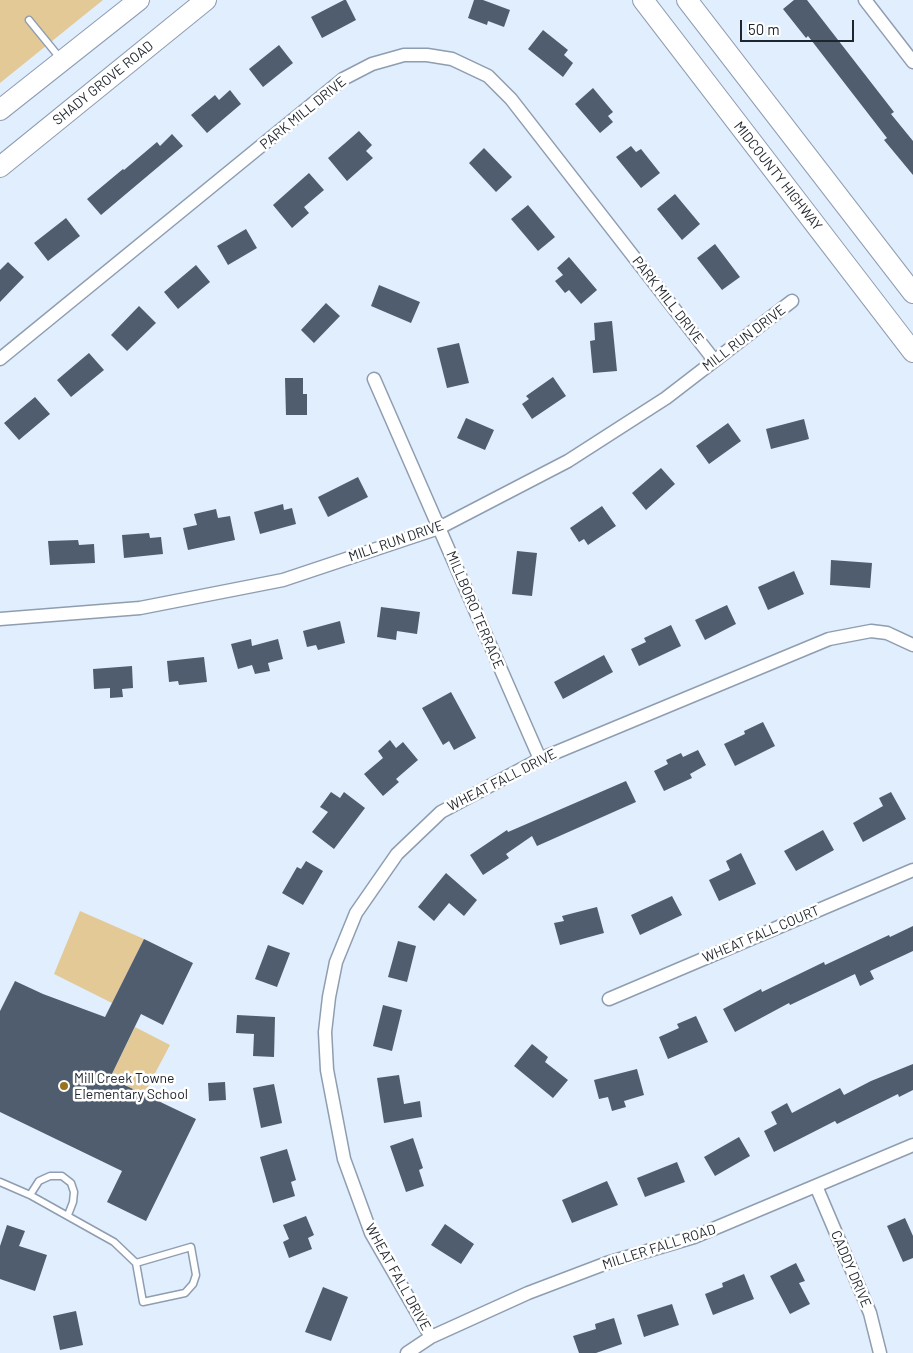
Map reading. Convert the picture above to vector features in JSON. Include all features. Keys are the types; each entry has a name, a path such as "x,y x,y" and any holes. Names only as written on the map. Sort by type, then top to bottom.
{"main road":[{"name":"SHADY GROVE ROAD","path":"0,167 206,0"},
{"name":"MIDCOUNTY HIGHWAY","path":"644,0 913,352"},
{"path":"687,0 913,293"},
{"path":"0,110 128,7"}],"street":[{"path":"865,0 913,62"},
{"name":"PARK MILL DRIVE","path":"0,359 343,79 372,64 404,55 427,55 452,59 488,76 511,98 714,360"},
{"name":"MILL RUN DRIVE","path":"0,618 140,608 283,580 440,528 568,460 666,398 792,301"},
{"name":"MILLBORO TERRACE","path":"374,379 540,758"},
{"name":"WHEAT FALL DRIVE","path":"431,1337 371,1233 344,1160 327,1070 325,1032 329,996 336,962 356,913 397,854 441,812 540,758 829,639 871,631 887,634 913,645"},
{"name":"WHEAT FALL COURT","path":"609,999 913,870"},
{"name":"MILLER FALL ROAD","path":"407,1353 431,1337 528,1293 607,1263 694,1237 913,1145"},
{"name":"CADDY DRIVE","path":"816,1186 870,1313 880,1353"}],"lane":[{"path":"29,20 62,61"},
{"path":"30,1195 40,1181 50,1176 62,1176 71,1183 74,1192 73,1202 68,1215"},
{"path":"0,1182 30,1195 114,1242 136,1263 143,1302 185,1293 196,1275 191,1247 136,1263"}],"shaded area":[{"path":"0,0 103,0 0,83"},
{"path":"80,911 144,939 112,1003 54,974"},
{"path":"135,1027 170,1045 144,1094 110,1078"}],"building":[{"path":"346,0 356,20 322,38 311,17"},
{"path":"474,0 483,0 510,10 504,27 488,21 487,25 468,18"},
{"path":"794,0 807,0 894,112 891,114 913,141 913,175 884,140 887,138 808,36 806,38 783,9"},
{"path":"543,30 568,50 564,55 573,63 563,77 528,49"},
{"path":"279,45 293,63 263,87 249,69"},
{"path":"593,88 613,112 608,116 613,122 600,133 575,104"},
{"path":"230,90 241,104 207,133 191,115 215,95 219,100"},
{"path":"359,131 372,145 366,151 373,158 347,181 328,158"},
{"path":"172,134 183,146 101,215 87,199 157,142 160,146"},
{"path":"631,146 636,152 641,149 660,173 641,188 616,157"},
{"path":"484,148 512,177 496,192 469,163"},
{"path":"309,173 324,190 304,207 309,213 292,228 273,205"},
{"path":"675,194 700,224 682,240 657,209"},
{"path":"528,205 555,237 538,251 511,219"},
{"path":"66,218 80,236 48,261 34,243"},
{"path":"246,229 257,248 228,265 217,246"},
{"path":"715,244 740,277 722,290 697,258"},
{"path":"569,257 597,290 581,304 569,290 565,293 555,281 563,275 557,268"},
{"path":"8,262 24,277 0,302 0,270"},
{"path":"196,265 210,282 178,309 164,292"},
{"path":"379,285 420,302 411,323 371,306"},
{"path":"326,303 340,316 314,343 301,330"},
{"path":"139,306 156,323 127,351 111,335"},
{"path":"612,321 617,371 593,373 590,341 595,340 594,323"},
{"path":"459,343 469,383 447,388 437,348"},
{"path":"89,353 104,370 71,397 57,380"},
{"path":"553,377 566,396 532,419 522,404 529,399 526,396"},
{"path":"285,378 303,378 303,394 307,394 307,415 286,415"},
{"path":"35,397 50,414 19,440 4,423"},
{"path":"466,418 494,430 485,450 457,438"},
{"path":"804,419 809,439 771,449 766,429"},
{"path":"728,423 741,441 709,464 696,446"},
{"path":"661,468 675,484 646,510 632,493"},
{"path":"358,477 368,497 328,517 318,497"},
{"path":"283,504 284,510 292,508 296,524 260,534 254,512"},
{"path":"602,506 616,526 588,545 584,539 579,542 570,528"},
{"path":"216,509 218,518 230,516 235,540 188,550 183,528 197,525 194,514"},
{"path":"149,533 150,538 161,537 163,554 124,558 122,535"},
{"path":"78,540 79,545 94,544 95,563 50,565 48,541"},
{"path":"517,551 537,553 532,596 512,594"},
{"path":"831,560 872,563 870,588 830,585"},
{"path":"794,571 804,594 768,610 758,587"},
{"path":"727,605 736,624 705,640 695,620"},
{"path":"381,607 420,612 417,634 397,631 396,640 377,637"},
{"path":"340,621 345,643 318,650 316,645 307,647 303,631"},
{"path":"671,625 681,646 639,666 631,649 646,642 644,638"},
{"path":"251,639 252,646 278,639 283,659 268,663 270,671 255,674 252,665 238,669 231,644"},
{"path":"604,655 613,672 563,699 554,682"},
{"path":"204,657 207,682 179,685 178,681 169,682 167,661"},
{"path":"132,666 133,688 122,689 123,697 110,698 110,688 94,689 93,669"},
{"path":"451,692 476,738 454,750 449,741 443,745 422,708"},
{"path":"763,722 775,746 735,766 724,744 745,734 744,731"},
{"path":"390,740 396,748 403,742 418,760 396,779 399,782 383,796 364,774 383,758 378,751"},
{"path":"698,750 706,765 690,774 692,778 664,791 654,771 668,764 666,760 681,753 683,757"},
{"path":"626,781 636,802 537,846 532,836 506,854 509,858 483,875 470,855 507,830 508,832"},
{"path":"331,792 340,798 344,792 365,808 334,849 312,832 328,812 320,807"},
{"path":"891,792 906,819 863,842 853,823 883,806 879,798"},
{"path":"823,830 834,850 796,871 784,851"},
{"path":"741,853 756,884 719,901 709,880 730,870 726,861"},
{"path":"306,861 323,871 303,905 282,893 297,867 301,869"},
{"path":"446,873 477,900 464,916 449,903 434,921 418,907"},
{"path":"672,896 682,915 640,935 631,915"},
{"path":"597,907 604,933 560,945 554,923 564,921 562,916"},
{"path":"913,926 913,951 870,971 874,979 860,986 855,974 790,1005 789,1003 735,1032 723,1009 761,989 762,992 824,962 825,965"},
{"name":"Mill Creek Towne Elementary School","path":"144,939 193,963 163,1025 141,1014 110,1078 196,1119 146,1221 107,1202 122,1171 0,1112 0,1011 15,981 43,994 105,1017"},
{"path":"398,941 416,946 407,982 388,977"},
{"path":"268,945 290,953 277,987 255,979"},
{"path":"383,1005 402,1010 392,1051 373,1046"},
{"path":"237,1015 275,1017 274,1057 253,1056 254,1034 236,1033"},
{"path":"696,1016 708,1042 668,1059 659,1037 679,1028 677,1024"},
{"path":"532,1044 548,1057 545,1062 568,1080 553,1098 514,1066"},
{"path":"913,1064 913,1090 899,1097 898,1094 837,1124 835,1121 774,1152 764,1131 777,1124 771,1112 787,1103 792,1113 840,1088 844,1095 871,1081"},
{"path":"637,1069 644,1095 624,1101 626,1107 612,1111 608,1097 599,1099 594,1080"},
{"path":"399,1075 404,1104 420,1101 422,1117 384,1123 377,1078"},
{"path":"225,1082 226,1100 209,1101 208,1083"},
{"path":"274,1084 282,1123 261,1128 253,1088"},
{"path":"739,1137 750,1156 715,1176 704,1157"},
{"path":"413,1138 423,1168 419,1170 424,1186 406,1192 390,1146"},
{"path":"287,1149 296,1180 291,1182 295,1196 273,1203 260,1157"},
{"path":"677,1162 685,1182 645,1197 637,1178"},
{"path":"607,1181 618,1205 572,1223 562,1200"},
{"path":"306,1216 314,1235 308,1238 312,1249 289,1258 283,1242 289,1239 283,1225"},
{"path":"905,1218 913,1236 913,1258 903,1262 887,1226"},
{"path":"445,1224 474,1244 461,1264 431,1245"},
{"path":"7,1225 25,1231 19,1246 47,1255 35,1291 0,1279 0,1246"},
{"path":"796,1263 805,1281 799,1283 810,1304 790,1314 770,1276"},
{"path":"744,1274 754,1299 713,1315 705,1294 723,1287 722,1283"},
{"path":"323,1287 348,1297 331,1341 305,1332"},
{"path":"672,1304 679,1325 644,1337 637,1315"},
{"path":"76,1311 83,1345 60,1350 53,1316"},
{"path":"614,1318 622,1344 596,1353 579,1353 573,1336 596,1329 595,1324"}],"place":[{"name":"Mill Creek Towne Elementary School","path":"64,1086"}]}
